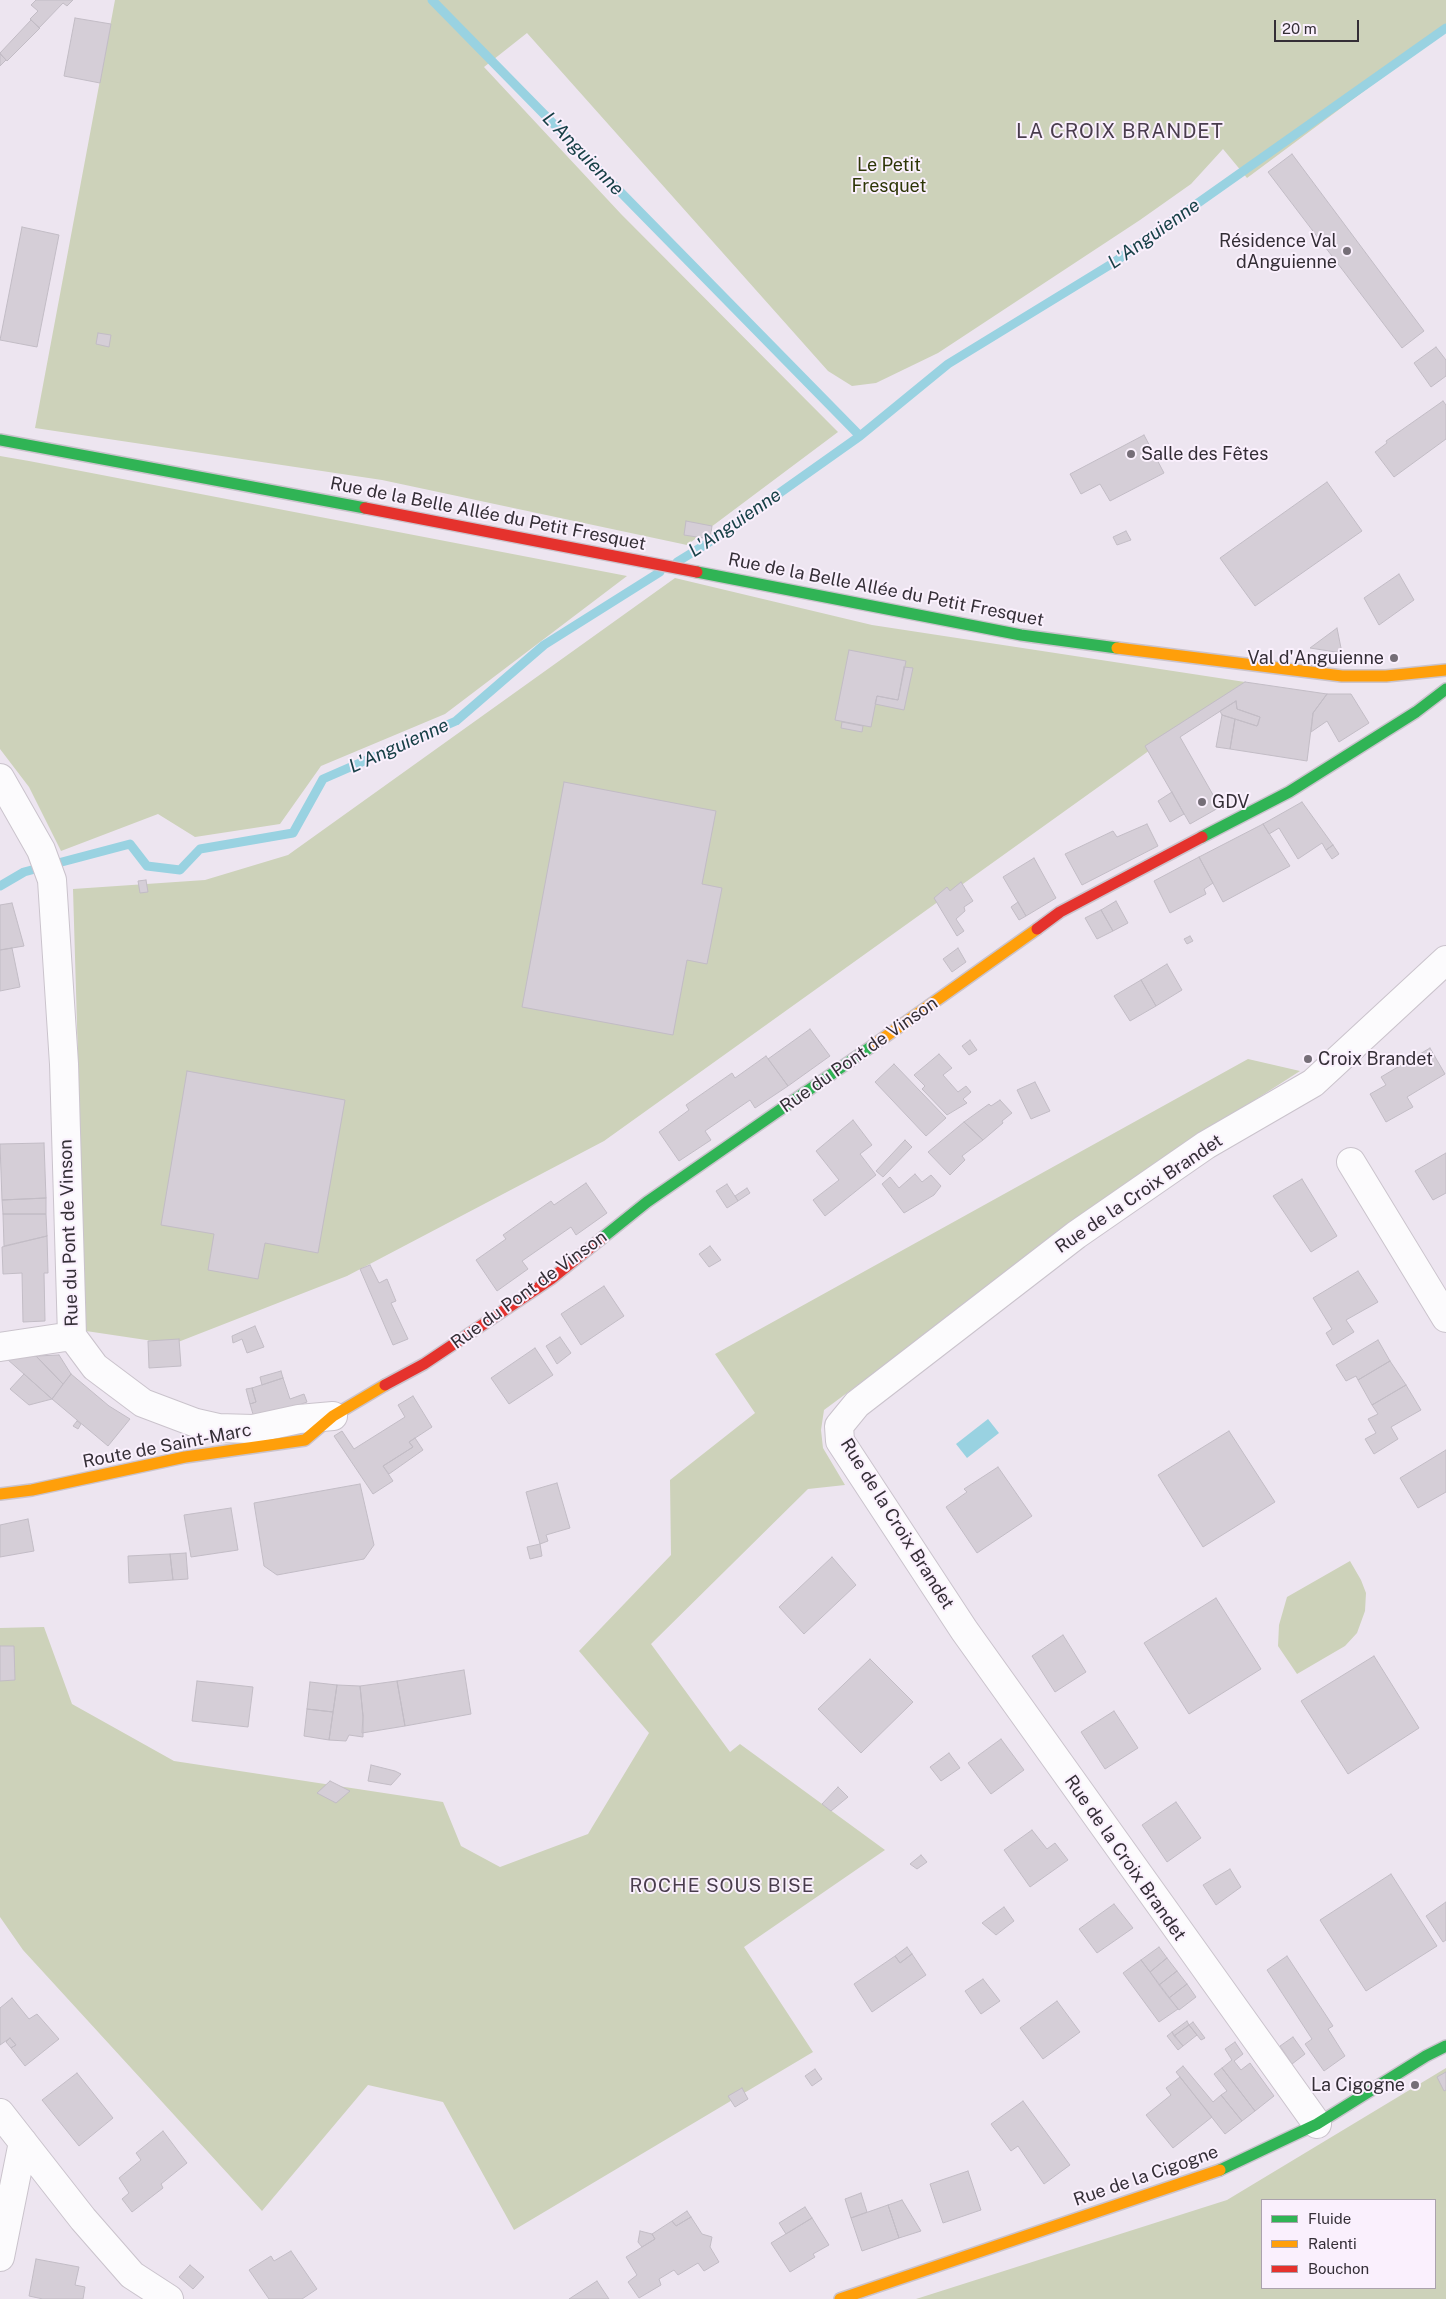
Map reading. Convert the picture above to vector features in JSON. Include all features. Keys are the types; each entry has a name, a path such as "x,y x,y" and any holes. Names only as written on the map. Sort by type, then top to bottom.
{"street":[{"name":"Rue de la Belle Allée du Petit Fresquet","path":"0,440 187,474 1021,634 1252,666 1342,676 1386,676 1446,670"},
{"name":"Rue du Pont de Vinson","path":"0,778 42,850 52,880 64,1064 72,1336 95,1367 143,1403 196,1423 218,1428 253,1429 298,1419 333,1416 364,1396 424,1364 551,1278 647,1202 914,1017 1060,912 1289,792 1416,712 1446,689"},
{"name":"Rue de la Croix Brandet","path":"1317,2124 964,1630 840,1441 839,1426 857,1404 1076,1235 1206,1145 1313,1083 1446,960"},
{"path":"1351,1162 1446,1318"},
{"path":"0,1347 72,1336"},
{"name":"Route de Saint-Marc","path":"0,1494 32,1490 185,1457 304,1440 333,1416"},
{"name":"Rue de la Cigogne","path":"840,2299 1227,2168 1317,2124 1426,2056 1446,2046"},
{"path":"0,2113 83,2219 132,2275 169,2299"},
{"path":"0,2257 23,2142"}],"green space":[{"name":"Le Petit Fresquet","path":"115,0 1446,0 1446,30 1247,178 1223,149 1191,184 1140,220 938,353 876,383 852,386 828,371 527,33 484,67 621,214 838,432 687,545 382,480 35,428"},
{"path":"0,456 627,576 445,714 321,766 280,824 195,837 158,814 61,851 29,787 0,749"},
{"path":"675,578 872,625 1245,682 604,1141 347,1276 173,1344 86,1331 73,889 205,880 288,855"},
{"path":"1248,1059 1300,1071 1157,1163 824,1410 821,1430 823,1448 845,1485 808,1489 651,1644 730,1752 740,1744 885,1850 744,1947 813,2052 514,2230 443,2102 368,2085 262,2211 23,1950 0,1917 0,1628 44,1627 72,1704 174,1761 443,1802 461,1846 500,1867 588,1834 649,1733 579,1651 671,1555 670,1480 755,1413 715,1354"},
{"path":"1350,1561 1366,1593 1365,1611 1357,1633 1345,1646 1297,1674 1278,1646 1279,1625 1287,1597"},
{"path":"1446,2068 1446,2299 916,2299 1227,2200"}],"water":[{"path":"988,1419 999,1433 967,1458 956,1444"}],"building":[{"path":"36,0 73,0 67,6 63,3 39,28 30,19 38,11 31,5"},
{"path":"75,18 111,24 100,83 64,76"},
{"path":"31,20 40,28 7,61 0,53"},
{"path":"0,54 6,60 0,66"},
{"name":"Résidence Val dAnguienne","path":"1292,154 1424,331 1402,348 1268,172"},
{"path":"22,227 59,235 37,347 0,340"},
{"path":"98,333 111,335 109,347 96,344"},
{"path":"1436,347 1446,360 1446,376 1431,387 1414,363"},
{"path":"1443,401 1446,405 1446,439 1394,477 1375,452 1387,443 1386,441"},
{"name":"Salle des Fêtes","path":"1144,435 1164,473 1110,501 1100,484 1081,494 1070,474"},
{"path":"1327,482 1362,531 1255,606 1220,558"},
{"path":"686,521 712,526 710,539 684,535"},
{"path":"1126,531 1131,540 1117,545 1113,537"},
{"path":"1399,574 1414,600 1379,625 1364,598"},
{"path":"1337,628 1342,653 1310,648"},
{"path":"849,650 906,661 898,700 877,696 871,727 835,720"},
{"path":"904,667 913,668 904,710 875,704 877,696 898,700"},
{"path":"1245,682 1327,694 1313,713 1307,761 1230,749 1235,719 1257,726 1260,717 1237,709 1236,701 1180,737 1220,807 1190,824 1145,746"},
{"path":"1327,694 1351,694 1369,723 1339,742 1327,721 1311,732 1313,713"},
{"path":"1236,701 1237,709 1260,717 1257,726 1222,715 1220,711"},
{"path":"1222,715 1235,719 1230,749 1216,747"},
{"path":"842,722 863,726 862,732 841,728"},
{"path":"564,782 716,811 702,884 722,888 707,964 687,960 673,1035 522,1007"},
{"path":"1172,792 1184,814 1170,822 1158,801"},
{"path":"1302,802 1333,845 1326,850 1322,843 1298,859 1279,828 1269,834 1263,824"},
{"path":"1147,824 1158,846 1082,885 1065,854 1113,831 1117,837"},
{"path":"1263,824 1290,866 1223,902 1199,857"},
{"path":"1333,845 1339,854 1332,859 1326,850"},
{"path":"1199,857 1213,883 1204,889 1206,894 1170,913 1154,881"},
{"path":"1034,858 1056,898 1026,916 1003,877"},
{"path":"146,880 148,892 140,893 138,881"},
{"path":"961,882 973,901 964,907 965,911 956,919 964,931 957,936 934,898 947,887 950,891"},
{"path":"1116,901 1128,923 1113,931 1101,910"},
{"path":"1018,902 1026,916 1019,920 1011,907"},
{"path":"12,903 24,946 0,950 0,905"},
{"path":"1101,910 1113,931 1097,939 1085,918"},
{"path":"1190,936 1193,941 1187,944 1184,939"},
{"path":"12,948 20,987 0,991 0,950"},
{"path":"958,948 966,962 952,972 943,959"},
{"path":"1167,964 1182,990 1156,1006 1141,980"},
{"path":"1141,980 1156,1006 1130,1021 1114,996"},
{"path":"810,1029 830,1056 788,1086 768,1059"},
{"path":"970,1040 977,1050 969,1055 962,1046"},
{"path":"1430,1048 1445,1074 1407,1097 1413,1107 1386,1122 1370,1094 1386,1085 1381,1077"},
{"path":"939,1054 952,1068 943,1075 958,1092 966,1086 971,1092 963,1099 967,1103 947,1115 922,1089 925,1086 914,1075"},
{"path":"766,1056 788,1086 755,1108 750,1100 705,1131 711,1140 679,1161 659,1132 689,1110 686,1105 732,1073 735,1078"},
{"path":"894,1064 946,1118 926,1136 875,1082"},
{"path":"187,1071 345,1100 318,1253 265,1243 258,1279 208,1270 214,1234 161,1225"},
{"path":"1035,1082 1050,1111 1031,1119 1017,1090"},
{"path":"1000,1100 1012,1113 983,1140 964,1122 989,1104 991,1106"},
{"path":"853,1120 872,1145 860,1154 876,1175 825,1216 813,1200 839,1180 816,1151"},
{"path":"964,1122 983,1140 962,1156 965,1160 950,1175 928,1152"},
{"path":"905,1140 912,1147 883,1177 876,1171"},
{"path":"44,1143 46,1198 2,1200 0,1144"},
{"path":"1446,1153 1446,1193 1433,1200 1415,1171"},
{"path":"915,1174 922,1182 931,1175 941,1186 934,1195 904,1213 882,1184 890,1177 899,1188"},
{"path":"1302,1179 1337,1236 1311,1252 1273,1196"},
{"path":"586,1183 607,1213 576,1235 571,1227 522,1261 528,1269 497,1291 476,1260 506,1239 503,1235 551,1201 554,1205"},
{"path":"727,1184 738,1201 727,1208 716,1191"},
{"path":"747,1188 750,1193 738,1201 735,1196"},
{"path":"46,1198 46,1214 3,1214 2,1200"},
{"path":"3,1214 46,1214 47,1236 4,1246"},
{"path":"47,1236 48,1273 44,1273 45,1321 23,1322 22,1273 3,1274 2,1247"},
{"path":"710,1246 721,1260 709,1267 699,1254"},
{"path":"370,1265 379,1283 387,1279 396,1301 391,1303 408,1339 393,1345 360,1269"},
{"path":"1358,1271 1378,1302 1346,1320 1354,1332 1333,1345 1326,1333 1332,1329 1313,1298"},
{"path":"604,1286 624,1316 581,1345 561,1314"},
{"path":"255,1326 264,1347 247,1353 242,1339 233,1343 232,1336"},
{"path":"560,1337 571,1353 557,1364 546,1346"},
{"path":"179,1339 181,1366 149,1368 148,1341"},
{"path":"1378,1340 1390,1361 1358,1380 1356,1376 1346,1381 1336,1365"},
{"path":"535,1348 553,1375 509,1404 491,1378"},
{"path":"59,1355 71,1374 63,1384 36,1356"},
{"path":"36,1356 63,1384 52,1399 7,1359"},
{"path":"1390,1361 1406,1385 1372,1405 1358,1380"},
{"path":"281,1371 283,1378 262,1385 260,1377"},
{"path":"24,1374 52,1399 29,1405 10,1389"},
{"path":"71,1374 109,1406 130,1419 108,1446 52,1399"},
{"path":"283,1378 290,1399 304,1394 307,1402 255,1421 250,1404 256,1402 252,1388"},
{"path":"1406,1385 1421,1410 1391,1427 1398,1439 1374,1454 1365,1439 1376,1433 1368,1419 1378,1414 1372,1405"},
{"path":"252,1388 256,1402 250,1404 246,1389"},
{"path":"413,1396 432,1427 409,1442 413,1447 383,1466 393,1481 373,1494 334,1436 342,1431 354,1449 405,1417 398,1405"},
{"path":"77,1421 81,1424 78,1429 73,1426"},
{"path":"1229,1431 1275,1502 1203,1547 1158,1475"},
{"path":"415,1438 423,1450 389,1474 383,1466 413,1447 409,1442"},
{"path":"1446,1450 1446,1492 1418,1508 1400,1478"},
{"path":"998,1467 1032,1516 977,1553 946,1507 967,1492 964,1489"},
{"path":"557,1483 570,1528 546,1535 548,1541 540,1544 526,1492"},
{"path":"360,1484 374,1545 364,1559 277,1575 264,1566 254,1503"},
{"path":"231,1508 238,1550 191,1557 184,1515"},
{"path":"28,1519 34,1551 0,1557 0,1525"},
{"path":"540,1544 542,1556 530,1559 527,1547"},
{"path":"186,1553 188,1579 173,1580 170,1554"},
{"path":"170,1554 173,1580 129,1583 128,1556"},
{"path":"832,1557 856,1585 804,1634 779,1607"},
{"path":"1216,1598 1261,1669 1189,1714 1144,1643"},
{"path":"1063,1635 1086,1672 1055,1692 1032,1656"},
{"path":"0,1646 14,1646 15,1680 0,1681"},
{"path":"1374,1656 1419,1728 1348,1774 1301,1701"},
{"path":"870,1659 913,1702 861,1753 818,1709"},
{"path":"464,1670 471,1714 405,1726 397,1681"},
{"path":"197,1681 253,1687 248,1727 192,1721"},
{"path":"397,1681 405,1726 362,1733 363,1716 360,1686"},
{"path":"310,1682 337,1685 333,1712 307,1709"},
{"path":"337,1685 360,1686 363,1737 349,1735 346,1741 329,1740"},
{"path":"307,1709 333,1712 329,1740 304,1736"},
{"path":"1114,1711 1138,1748 1105,1769 1081,1732"},
{"path":"1001,1739 1024,1770 991,1794 968,1763"},
{"path":"949,1753 960,1768 941,1781 930,1767"},
{"path":"371,1765 401,1774 391,1785 368,1781"},
{"path":"330,1781 350,1791 336,1803 317,1793"},
{"path":"838,1787 848,1797 831,1811 822,1804"},
{"path":"1176,1802 1201,1838 1167,1862 1142,1825"},
{"path":"1032,1830 1047,1849 1055,1843 1068,1860 1030,1887 1004,1850"},
{"path":"921,1855 927,1862 917,1869 910,1864"},
{"path":"1230,1869 1241,1887 1216,1905 1203,1885"},
{"path":"1391,1874 1437,1946 1366,1991 1320,1920"},
{"path":"1446,1902 1446,1940 1443,1942 1426,1916"},
{"path":"1114,1904 1133,1928 1097,1953 1079,1929"},
{"path":"1004,1907 1014,1921 996,1935 982,1923"},
{"path":"907,1947 912,1954 900,1963 895,1956"},
{"path":"1159,1947 1167,1958 1150,1972 1141,1960"},
{"path":"912,1954 926,1975 872,2012 854,1984 895,1956 900,1963"},
{"path":"1287,1956 1333,2026 1328,2029 1345,2056 1324,2071 1305,2044 1312,2039 1267,1970"},
{"path":"1167,1958 1177,1971 1159,1985 1150,1972"},
{"path":"1141,1960 1178,2009 1159,2022 1123,1973"},
{"path":"1177,1971 1187,1984 1169,1998 1159,1985"},
{"path":"983,1979 1000,2001 981,2014 965,1991"},
{"path":"1187,1984 1196,1997 1179,2010 1169,1998"},
{"path":"12,1998 29,2019 37,2014 59,2039 25,2066 11,2048 16,2045 10,2038 0,2045 0,2008"},
{"path":"1057,2001 1080,2032 1043,2059 1020,2028"},
{"path":"1187,2021 1189,2025 1174,2036 1172,2032"},
{"path":"1193,2022 1205,2038 1201,2040 1189,2025"},
{"path":"1189,2025 1197,2035 1183,2046 1174,2036"},
{"path":"1172,2032 1183,2046 1178,2050 1167,2036"},
{"path":"1293,2037 1305,2054 1292,2064 1280,2046"},
{"path":"10,2038 16,2045 11,2048 6,2042"},
{"path":"1235,2042 1243,2054 1234,2061 1241,2070 1250,2063 1274,2096 1255,2111 1222,2068 1232,2060 1225,2049"},
{"path":"1183,2066 1213,2102 1221,2095 1242,2121 1225,2134 1176,2072"},
{"path":"1222,2068 1255,2111 1242,2121 1221,2095 1227,2091 1214,2074"},
{"path":"815,2069 822,2079 812,2086 805,2076"},
{"path":"1446,2072 1446,2090 1444,2091 1437,2077"},
{"path":"77,2073 113,2118 79,2146 42,2100"},
{"path":"1180,2077 1212,2117 1173,2148 1146,2115 1171,2095 1166,2088"},
{"path":"742,2088 748,2099 735,2107 728,2096"},
{"path":"1023,2101 1070,2165 1044,2184 1018,2146 1011,2151 991,2124"},
{"path":"163,2131 187,2163 161,2184 163,2188 132,2212 122,2199 129,2193 119,2178 141,2160 136,2153"},
{"path":"968,2171 981,2210 943,2223 930,2184"},
{"path":"861,2193 867,2212 851,2218 845,2199"},
{"path":"902,2200 921,2231 899,2238 888,2205"},
{"path":"888,2205 899,2238 862,2251 851,2218"},
{"path":"805,2207 812,2218 786,2234 779,2223"},
{"path":"687,2211 691,2217 676,2226 672,2221"},
{"path":"691,2217 702,2234 712,2237 710,2247 719,2262 704,2271 698,2263 678,2275 674,2270 659,2279 661,2285 639,2298 628,2282 637,2275 626,2257 655,2239 652,2234 672,2221 676,2226"},
{"path":"812,2218 829,2245 813,2254 815,2257 790,2272 771,2243"},
{"path":"640,2231 652,2234 655,2239 642,2247 638,2242"},
{"path":"291,2251 317,2289 302,2299 269,2299 249,2270 271,2256 274,2261"},
{"path":"36,2259 79,2267 75,2285 85,2287 83,2299 43,2299 29,2296"},
{"path":"190,2265 204,2277 193,2289 179,2277"},
{"path":"597,2281 609,2299 569,2299"}],"waterway":[{"name":"L'Anguienne","path":"432,0 860,436"},
{"name":"L'Anguienne","path":"677,562 716,538 860,436 948,364 1113,263 1446,28"},
{"name":"L'Anguienne","path":"0,886 24,872 130,844 147,866 180,870 200,849 293,833 323,779 456,721 544,645 660,572"}],"traffic: fast":[{"path":"0,440 365,508"},
{"path":"697,572 1021,635 1117,648"},
{"path":"1202,837 1289,792 1416,712 1446,689"},
{"path":"601,1239 647,1202 875,1044"},
{"path":"1220,2170 1317,2124 1426,2056 1446,2046"}],"traffic: slow":[{"path":"1117,648 1342,676 1386,676 1446,670"},
{"path":"875,1044 1037,929"},
{"path":"0,1494 32,1490 185,1457 305,1440 333,1416 385,1385"},
{"path":"840,2299 1220,2170"}],"traffic: jam":[{"path":"365,508 697,572"},
{"path":"1037,929 1060,912 1202,837"},
{"path":"385,1385 424,1364 551,1279 601,1239"}],"place":[{"name":"Résidence Val dAnguienne","path":"1347,251"},
{"name":"Salle des Fêtes","path":"1131,454"},
{"name":"Val d'Anguienne","path":"1394,658"},
{"name":"GDV","path":"1202,802"},
{"name":"Croix Brandet","path":"1308,1059"},
{"name":"La Cigogne","path":"1415,2085"}],"district":[{"name":"LA CROIX BRANDET","path":"1120,132"},
{"name":"ROCHE SOUS BISE","path":"722,1886"}]}
